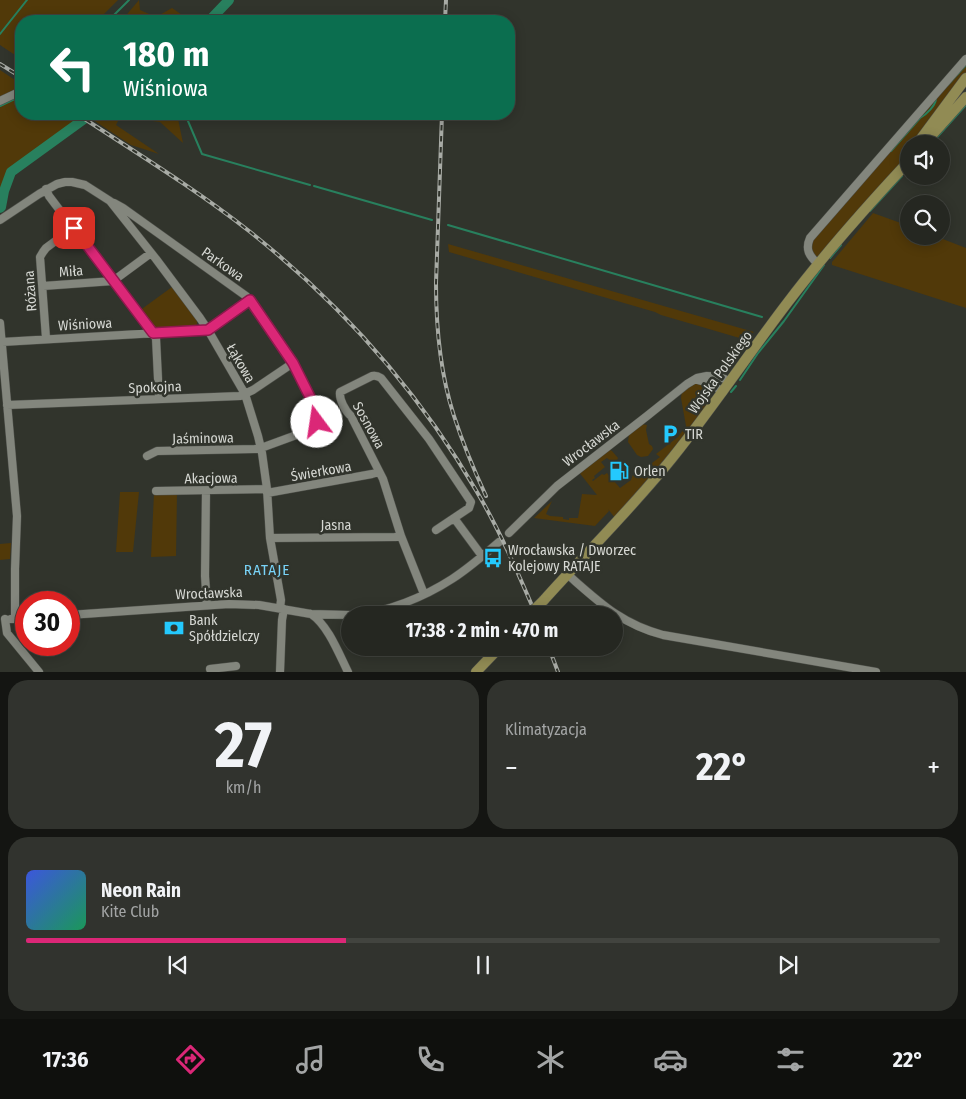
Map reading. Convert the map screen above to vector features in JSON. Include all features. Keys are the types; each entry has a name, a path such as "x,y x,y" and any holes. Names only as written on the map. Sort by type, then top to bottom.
{"main road":[{"path":"924,135 966,78"},
{"path":"932,135 966,97"},
{"path":"887,184 900,167"},
{"path":"887,184 900,170"},
{"name":"Wojska Polskiego","path":"538,606 649,486 701,422 788,302 887,184"},
{"path":"476,672 491,656"}],"street":[{"path":"818,264 808,251 810,238 966,59"},
{"path":"0,101 15,94"},
{"name":"Łąkowa","path":"0,220 46,189 57,184 65,182 79,183 92,188 110,201 208,330 245,394 261,448 267,491 270,538 282,609 280,672"},
{"path":"46,189 49,196 156,338 159,399"},
{"name":"Parkowa","path":"110,201 123,208 246,296 293,363 317,411 317,422 310,430 261,448"},
{"name":"Różana","path":"46,338 40,257 43,252 74,228"},
{"path":"139,238 150,228"},
{"path":"113,281 151,253"},
{"name":"Miła","path":"43,286 113,281"},
{"path":"208,330 250,300"},
{"path":"0,323 2,367 8,405 17,516 15,591"},
{"name":"Wiśniowa","path":"2,342 208,330"},
{"name":"Spokojna","path":"8,405 236,396 253,390 293,363"},
{"name":"Sosnowa","path":"424,594 380,472 351,416 348,414 339,394 342,390 375,375 381,378 429,439 469,500 470,505 436,530"},
{"path":"694,379 700,377 721,377 730,382"},
{"path":"694,379 704,380 723,392"},
{"name":"Wrocławska","path":"509,532 564,480 694,379"},
{"name":"Jaśminowa","path":"147,456 157,451 261,448"},
{"name":"Świerkowa","path":"267,491 380,472"},
{"name":"Akacjowa","path":"156,491 267,491"},
{"path":"206,491 205,576 207,605"},
{"path":"454,518 482,556"},
{"name":"Jasna","path":"270,538 402,536"},
{"path":"396,606 451,580 498,542"},
{"path":"567,574 611,611 630,623 649,631 876,672"},
{"name":"Wrocławska","path":"80,614 247,604 311,614 338,615"},
{"path":"311,614 320,621 348,672"},
{"path":"327,632 330,624 338,615"},
{"path":"15,618 3,620 8,635 39,672"},
{"path":"210,667 236,666"}],"shaded area":[{"path":"0,0 118,0 103,15 15,15 15,55 0,45"},
{"path":"139,0 140,10 151,15 126,15"},
{"path":"172,8 182,15 160,15"},
{"path":"966,62 966,73 921,135 903,135"},
{"path":"0,70 15,80 15,120 77,120 8,172 0,199"},
{"path":"93,120 118,120 116,125 159,154 131,145"},
{"path":"145,120 178,120 183,143 160,122"},
{"path":"900,138 900,163 887,180 820,255 816,257 813,256 810,244"},
{"path":"873,213 900,223 900,245 950,245 950,242 966,248 966,308 832,265 832,262"},
{"path":"448,244 754,332 743,339 449,252"},
{"path":"172,287 197,320 197,324 193,328 153,329 139,311"},
{"path":"696,382 709,386 712,393 710,400 651,478 615,518 608,509 609,511 595,526 534,518 552,501 546,514 569,520 569,518 578,518 582,494 597,495 578,471 608,449 618,458 617,460 613,463 607,458 601,462 605,467 592,480 607,473 620,488 631,480 634,472 636,475 660,457 656,454 678,437 686,426 681,398 682,391"},
{"path":"641,424 647,425 646,430 649,444 653,449 648,456 641,457 637,455 628,442 629,434"},
{"path":"120,492 139,492 133,552 116,552"},
{"path":"154,493 177,493 176,556 151,557"},
{"path":"11,543 10,559 0,560 0,544"}],"waterway":[{"path":"15,15 27,0"},
{"path":"114,15 129,0"},
{"path":"215,15 229,0"},
{"path":"0,34 15,15"},
{"path":"944,89 966,65"},
{"path":"0,106 15,99"},
{"path":"891,151 920,118 930,110 936,99"},
{"path":"939,135 966,105"},
{"path":"0,208 11,172 83,120"},
{"path":"188,120 202,154 310,185"},
{"path":"870,211 900,178"},
{"path":"314,186 432,220"},
{"path":"448,225 762,317"},
{"path":"830,258 841,245"},
{"path":"740,380 824,265"},
{"path":"731,392 736,386"}],"railway":[{"path":"445,15 446,0"},
{"path":"0,64 15,73"},
{"path":"86,120 186,185 249,231 315,288 346,319 403,384 430,419 454,455 477,492 501,537 532,606"},
{"path":"442,120 436,283 440,350 445,383 454,416 486,496"},
{"path":"552,656 558,672"}],"place":[{"name":"TIR","path":"670,434"},
{"name":"Orlen","path":"619,471"},
{"name":"Wrocławska / Dworzec Kolejowy RATAJE","path":"493,558"},
{"name":"Bank Spółdzielczy","path":"174,628"}],"district":[{"name":"RATAJE","path":"267,570"}],"route":[{"path":"74,228 153,333 208,330 250,300 293,363 317,411 317,422"}]}
